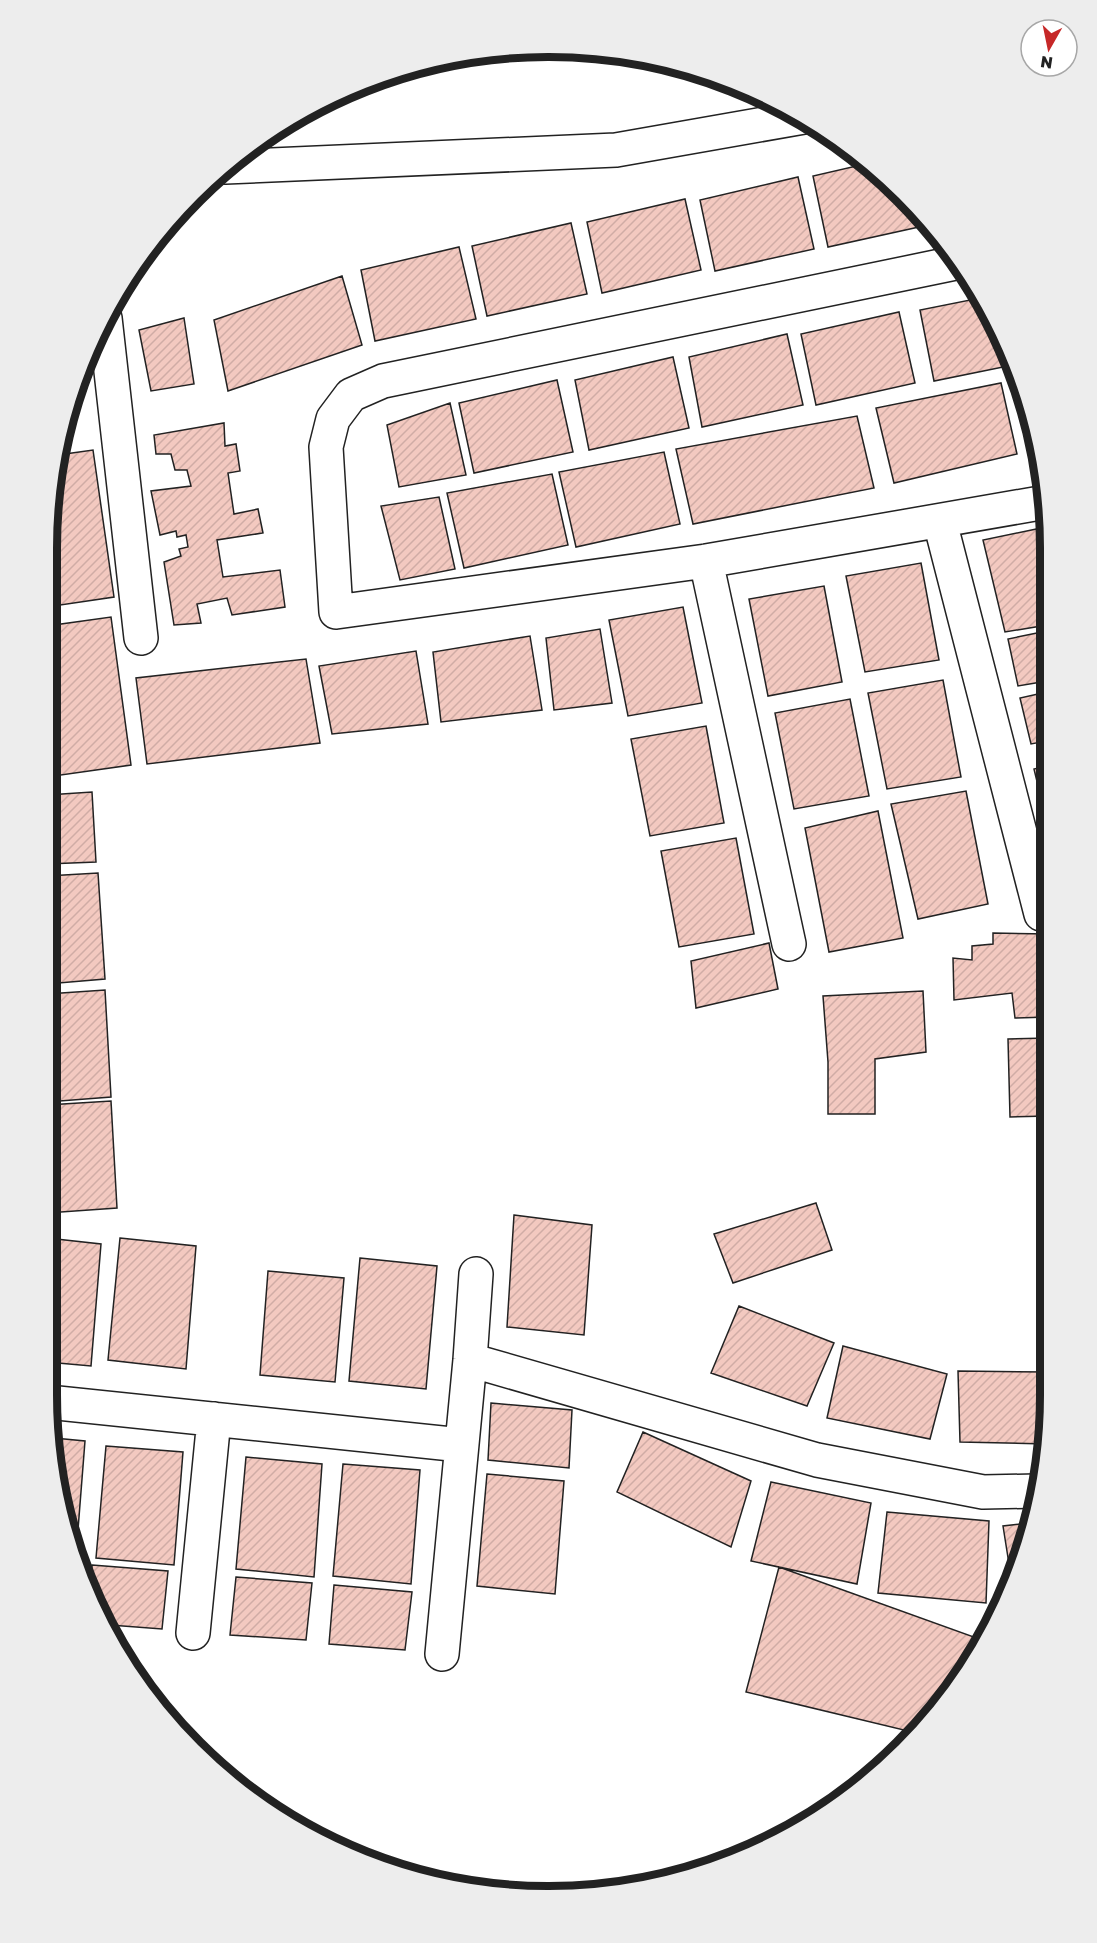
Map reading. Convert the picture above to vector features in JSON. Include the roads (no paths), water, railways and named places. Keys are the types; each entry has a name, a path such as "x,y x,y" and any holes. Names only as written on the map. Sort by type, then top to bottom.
{"street":[{"path":"240,166 616,150 788,120"},
{"path":"949,264 383,381 351,395 333,419 326,447 336,612 706,561 1038,504"},
{"path":"104,339 141,638"},
{"path":"940,522 1040,910"},
{"path":"706,561 789,944"},
{"path":"442,1654 476,1274"},
{"path":"470,1360 817,1460 983,1492 1031,1491"},
{"path":"57,1403 461,1445"},
{"path":"193,1633 214,1419"}]}
